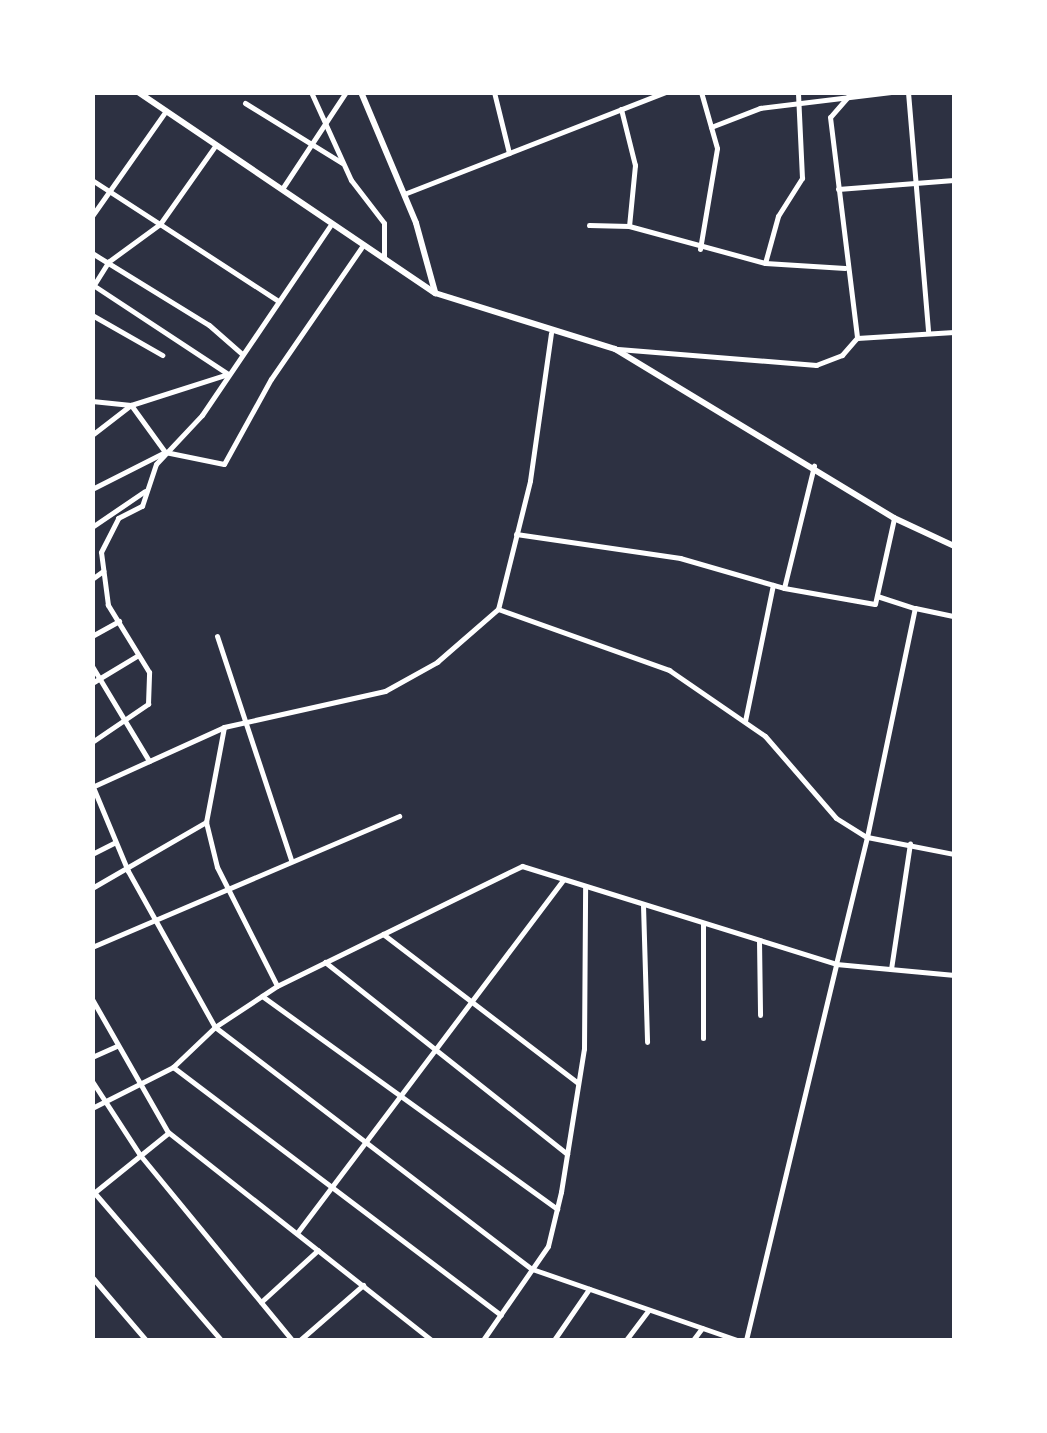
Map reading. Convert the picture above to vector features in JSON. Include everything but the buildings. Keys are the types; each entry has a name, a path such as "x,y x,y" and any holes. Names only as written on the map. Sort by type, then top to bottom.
{"street":[{"path":"138,92 360,248 436,294 552,333 615,349 816,365 842,356 857,338 954,332"},
{"path":"311,92 344,165 384,223 384,261"},
{"path":"282,190 314,146 324,120 346,92"},
{"path":"361,92 404,194 436,294"},
{"path":"494,92 509,152"},
{"path":"404,194 666,92"},
{"path":"700,249 717,148 701,92"},
{"path":"764,262 778,216 802,178 798,92"},
{"path":"711,127 760,108 891,92"},
{"path":"908,92 928,331"},
{"path":"852,96 830,116 845,268 857,338"},
{"path":"245,103 344,165"},
{"path":"621,109 634,166 629,226"},
{"path":"92,216 166,112"},
{"path":"215,146 160,224 108,262 93,286 228,374"},
{"path":"92,180 277,300"},
{"path":"837,189 916,186 954,180"},
{"path":"589,225 629,226 700,249 764,262 845,268"},
{"path":"92,742 148,704 149,672 108,605 101,552 118,518 142,506 166,452 228,374 330,226"},
{"path":"92,489 166,452 224,464 270,378 360,248"},
{"path":"92,254 209,325 241,353"},
{"path":"92,315 162,355"},
{"path":"552,333 516,534 498,609 437,662 385,691 224,727 93,787 128,871 215,1028 532,1270 737,1340"},
{"path":"615,349 814,466 894,518 954,546"},
{"path":"92,435 130,406 228,374"},
{"path":"92,401 130,406 166,452"},
{"path":"784,588 814,466"},
{"path":"92,527 148,489"},
{"path":"516,534 680,558 784,588 875,604 894,518"},
{"path":"92,579 104,571"},
{"path":"745,720 772,585"},
{"path":"877,596 954,616"},
{"path":"746,1340 866,837 916,608"},
{"path":"498,609 669,670 712,706 745,720 836,818 866,837 954,854"},
{"path":"92,636 118,621"},
{"path":"217,636 291,860"},
{"path":"92,683 138,655"},
{"path":"92,666 149,761"},
{"path":"224,727 206,822 226,887 278,986"},
{"path":"92,946 399,816"},
{"path":"92,888 128,871 206,822"},
{"path":"92,854 114,842"},
{"path":"891,969 910,843"},
{"path":"92,1108 138,1081 173,1068 215,1028 278,986 522,866 836,964 954,975"},
{"path":"297,1233 564,880"},
{"path":"483,1340 548,1246 557,1209 578,1084 584,886"},
{"path":"643,904 646,1042"},
{"path":"702,1038 703,922"},
{"path":"383,934 469,1006 578,1084"},
{"path":"759,940 760,1015"},
{"path":"325,962 567,1154"},
{"path":"262,996 557,1209"},
{"path":"94,1003 168,1132 431,1340"},
{"path":"92,1057 118,1046"},
{"path":"173,1068 500,1315"},
{"path":"92,1081 140,1155 292,1340"},
{"path":"168,1132 93,1192 220,1340"},
{"path":"261,1302 318,1249"},
{"path":"92,1276 146,1340"},
{"path":"300,1340 363,1285"},
{"path":"554,1340 589,1289"},
{"path":"626,1340 649,1310"},
{"path":"693,1340 702,1328"}]}
